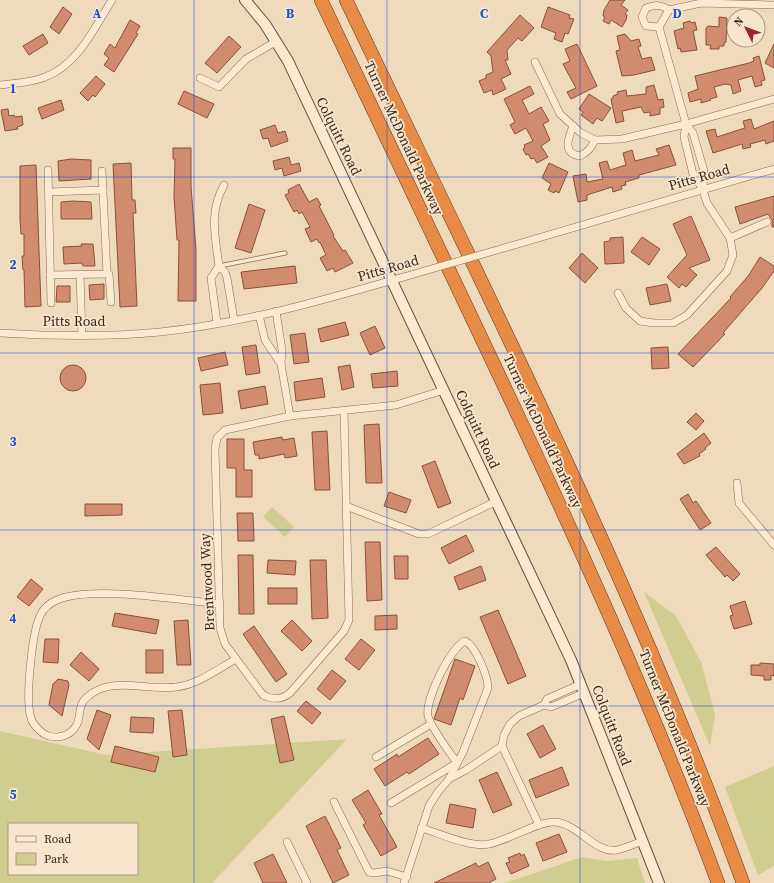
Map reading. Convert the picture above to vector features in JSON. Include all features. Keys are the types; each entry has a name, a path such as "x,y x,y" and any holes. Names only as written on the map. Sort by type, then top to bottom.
{"highway":[{"name":"Turner McDonald Parkway","path":"321,0 562,509 611,616 667,748 718,883"},
{"name":"Turner McDonald Parkway","path":"346,0 611,557 681,720 742,883"}],"street":[{"path":"0,85 45,77 68,63 77,53 112,0"},
{"name":"Colquitt Road","path":"245,0 266,24 277,41 497,501 583,689 659,883"},
{"path":"703,190 704,171 693,133 686,124 658,27 668,10 701,3 774,6"},
{"path":"658,27 646,26 642,17 646,8 656,5 664,6 668,10"},
{"path":"200,78 219,86 246,59 277,41"},
{"path":"534,62 560,114 580,133 595,140 622,139 686,124 774,99"},
{"path":"618,293 626,308 640,321 654,324 673,323 687,315 727,270 733,254 730,238 724,227 712,213 703,190 693,174 684,137 686,124"},
{"path":"573,126 567,141 567,147 570,153 580,156 585,154 590,150 595,140"},
{"name":"Pitts Road","path":"0,333 82,335 160,332 259,315 332,298 774,169"},
{"path":"48,170 51,303"},
{"path":"102,171 107,274 109,274 111,302"},
{"path":"217,323 211,278 219,266 214,211 217,197 224,185"},
{"path":"49,192 103,190"},
{"path":"730,238 767,222"},
{"path":"219,266 225,272 227,278 234,320"},
{"path":"80,274 82,335"},
{"path":"50,275 107,274"},
{"path":"276,311 282,350 281,364 290,416"},
{"path":"259,315 265,340 281,364"},
{"name":"Brentwood Way","path":"344,411 349,620 344,631 290,693 280,699 271,699 263,695 225,644 220,628 215,449 217,438 225,430 290,416 396,405 444,390"},
{"path":"736,482 739,503 774,545"},
{"path":"346,506 419,534 428,534 497,501"},
{"path":"220,604 117,594 79,595 59,599 50,603 40,615 33,639 29,708 31,719 48,736 59,738 70,733 78,724 80,710 84,699 105,687 117,685 176,688 198,679 236,659"},
{"path":"334,802 369,872 374,873 387,870 405,880 429,806 449,779 463,752 488,688 488,680 473,648 465,641 457,647 444,664 430,703 428,714 431,724 457,763"},
{"path":"539,825 502,746 504,735 510,724 519,716 544,705 551,707 583,689"},
{"path":"376,757 431,724"},
{"path":"449,779 466,770 502,746"},
{"path":"392,803 457,763"},
{"path":"421,828 476,845 489,844 539,825 554,822 567,824 601,848 615,850 643,840"},
{"path":"287,842 307,883"}],"lane":[{"path":"219,266 285,253"}],"green space":[{"path":"272,507 294,527 285,537 263,517"},
{"path":"644,592 676,616 701,662 715,714 710,746"},
{"path":"0,731 106,755 347,739 212,883 0,883"},
{"path":"774,766 774,866 758,875 725,787"},
{"path":"582,857 606,861 637,858 645,883 505,883"}],"building":[{"path":"610,0 625,0 621,5 628,10 625,14 627,15 626,20 622,27 611,20 609,24 603,21 605,17 603,16 604,10"},
{"path":"63,7 72,14 59,34 50,27"},
{"path":"548,7 570,15 569,18 574,19 568,34 565,33 562,42 554,39 556,33 541,27"},
{"path":"520,15 534,28 522,41 518,38 507,50 508,60 505,60 511,74 501,79 506,89 493,95 492,90 484,93 479,81 486,78 486,75 493,72 491,56 487,52"},
{"path":"719,17 726,18 726,42 724,43 724,46 719,46 719,49 710,49 711,45 706,45 706,28 708,26 719,27"},
{"path":"130,20 140,26 136,33 138,34 114,72 104,65 109,58 104,54 110,44 115,48"},
{"path":"690,21 691,23 695,22 697,30 693,31 697,50 681,52 680,48 678,49 674,31 684,28 683,23"},
{"path":"43,34 48,43 29,55 23,46"},
{"path":"625,34 631,41 639,39 641,46 638,47 642,59 651,57 655,70 622,76 616,51 620,50 617,36"},
{"path":"229,36 241,47 217,73 205,63"},
{"path":"577,44 597,86 571,99 567,92 576,88 563,64 570,61 565,49"},
{"path":"774,44 774,68 765,63"},
{"path":"759,56 765,80 761,81 762,85 755,87 752,76 738,80 741,91 733,94 731,85 725,84 714,87 717,97 701,103 701,99 690,102 688,93 698,89 695,76 749,63 754,61 753,58"},
{"path":"96,76 105,84 95,97 93,95 88,101 80,93"},
{"path":"654,85 658,100 663,99 664,107 660,108 660,114 650,116 650,112 644,113 641,107 622,111 624,121 616,123 611,99 613,96 618,94 617,92 626,90 627,96 646,94 646,87"},
{"path":"530,86 534,94 522,100 529,114 541,107 549,121 543,124 550,140 541,146 548,157 537,163 534,158 531,159 528,154 526,155 523,149 525,147 524,145 533,141 526,128 515,134 510,125 515,122 504,99"},
{"path":"184,91 214,104 207,118 178,104"},
{"path":"589,94 611,108 602,121 597,118 593,124 581,115 583,112 579,109"},
{"path":"61,100 64,110 42,119 38,108"},
{"path":"8,109 9,116 22,116 23,125 17,127 18,129 5,131 1,110"},
{"path":"751,119 754,129 774,121 774,141 766,144 765,140 750,144 751,147 743,149 742,144 713,153 706,131 715,129 717,137 745,128 743,121"},
{"path":"275,125 278,133 285,131 288,141 271,147 268,138 263,139 260,130"},
{"path":"669,145 676,165 639,175 639,178 625,182 626,185 621,186 622,189 613,192 612,187 587,195 587,200 578,202 573,176 586,174 587,182 603,179 599,163 607,161 610,170 626,165 623,153 632,150 635,161 659,155 656,149"},
{"path":"173,148 191,148 191,187 196,249 196,301 178,301 179,240 177,240 174,197 175,159 173,159"},
{"path":"289,157 291,165 299,163 301,171 284,176 282,168 275,170 273,161"},
{"path":"71,159 91,160 91,179 59,181 58,161"},
{"path":"131,163 132,200 135,200 136,213 133,213 137,306 120,307 113,164"},
{"path":"549,163 568,172 559,193 555,191 554,193 548,190 551,184 542,178"},
{"path":"36,165 41,306 25,307 22,256 24,256 24,234 21,234 20,220 20,166"},
{"path":"299,184 309,202 317,198 321,205 319,206 334,235 333,236 343,251 345,250 353,263 335,272 333,268 327,271 320,258 326,255 320,242 319,243 317,239 311,242 305,229 310,227 302,212 299,214 297,210 294,212 285,195 289,193 288,190"},
{"path":"774,196 774,227 772,227 772,220 768,214 740,224 735,207"},
{"path":"61,202 91,202 92,219 61,219"},
{"path":"249,204 265,210 251,253 235,248"},
{"path":"691,216 710,260 689,268 697,275 686,287 682,284 679,288 667,277 687,255 673,224"},
{"path":"623,237 624,263 605,264 604,242 610,241 610,238"},
{"path":"642,237 660,249 649,265 631,252"},
{"path":"81,244 93,244 95,266 83,266 82,263 64,264 63,247 82,246"},
{"path":"582,253 598,268 585,283 569,268"},
{"path":"760,257 774,266 774,271 762,288 723,333 725,334 693,367 678,354 731,298 730,297 749,275"},
{"path":"295,266 297,283 244,289 241,272"},
{"path":"104,284 104,299 90,300 89,285"},
{"path":"667,284 671,301 650,305 646,288"},
{"path":"57,286 70,286 70,302 56,302"},
{"path":"345,322 349,335 321,342 318,329"},
{"path":"375,326 385,348 370,355 360,333"},
{"path":"305,333 309,362 294,364 290,335"},
{"path":"256,345 260,373 246,375 242,347"},
{"path":"668,347 669,368 652,369 651,348"},
{"path":"225,352 228,365 201,371 198,358"},
{"path":"73,365 82,369 86,378 82,387 73,391 64,387 60,378 64,369"},
{"path":"350,365 354,387 342,390 338,367"},
{"path":"397,371 398,386 373,388 371,374"},
{"path":"322,378 325,397 296,401 294,382"},
{"path":"220,383 223,413 203,415 200,385"},
{"path":"265,386 268,404 241,409 238,391"},
{"path":"696,413 704,421 696,430 687,422"},
{"path":"379,424 382,483 366,483 364,425"},
{"path":"327,431 330,490 315,490 312,432"},
{"path":"704,433 711,443 699,454 700,456 684,464 677,454"},
{"path":"282,437 283,440 294,438 297,456 285,458 284,454 259,459 259,455 255,455 253,442"},
{"path":"227,439 244,439 244,470 252,470 252,497 236,497 236,468 227,468"},
{"path":"435,461 451,503 438,508 422,466"},
{"path":"389,492 411,500 406,513 384,506"},
{"path":"688,494 693,503 696,501 711,523 700,530 680,499"},
{"path":"85,504 122,504 122,515 85,516"},
{"path":"237,513 253,513 254,541 238,541"},
{"path":"466,535 474,551 449,564 441,548"},
{"path":"365,542 380,542 382,600 367,601"},
{"path":"716,547 740,574 733,581 727,575 725,577 706,555"},
{"path":"238,555 253,555 254,614 239,614"},
{"path":"394,556 408,556 408,579 395,579"},
{"path":"268,560 296,561 295,575 267,573"},
{"path":"310,560 326,560 328,618 312,619"},
{"path":"481,566 486,580 459,590 454,577"},
{"path":"31,579 43,589 29,606 17,597"},
{"path":"268,588 297,588 297,604 268,604"},
{"path":"745,601 752,624 734,629 730,616 733,615 730,606"},
{"path":"498,610 526,676 508,684 480,617"},
{"path":"115,613 159,620 156,634 112,626"},
{"path":"397,615 397,629 375,630 375,616"},
{"path":"188,620 191,665 177,665 174,621"},
{"path":"292,620 312,641 302,651 281,631"},
{"path":"254,626 287,674 276,682 243,634"},
{"path":"45,639 59,639 58,663 43,662"},
{"path":"361,639 375,650 359,670 345,659"},
{"path":"146,650 163,650 163,673 146,673"},
{"path":"81,652 99,669 89,681 70,665"},
{"path":"455,659 475,666 463,700 460,698 451,725 434,719"},
{"path":"760,663 774,664 774,676 771,675 771,680 764,680 764,676 751,675 751,665 760,665"},
{"path":"332,670 346,681 330,700 317,689"},
{"path":"58,679 68,681 69,685 62,716 49,705 53,684"},
{"path":"306,701 321,713 312,724 297,711"},
{"path":"97,710 111,715 99,750 87,739"},
{"path":"182,710 187,755 173,757 168,711"},
{"path":"284,716 294,760 280,763 271,719"},
{"path":"131,717 154,718 153,733 130,732"},
{"path":"543,725 556,749 540,758 527,734"},
{"path":"428,738 439,754 409,774 407,772 385,786 374,769 397,754 398,757"},
{"path":"115,746 159,757 155,772 111,762"},
{"path":"562,767 569,785 536,798 529,780"},
{"path":"497,772 512,805 493,813 479,780"},
{"path":"368,790 382,814 379,815 397,847 381,856 363,825 366,823 352,800"},
{"path":"450,804 476,809 473,828 446,823"},
{"path":"325,816 341,848 337,850 349,875 333,883 306,826"},
{"path":"559,834 567,852 543,861 536,843"},
{"path":"520,853 521,856 524,854 529,866 511,874 506,863 510,862 508,858"},
{"path":"273,854 287,883 263,883 254,863"},
{"path":"488,862 496,879 488,883 434,883 476,863 478,867"}]}
